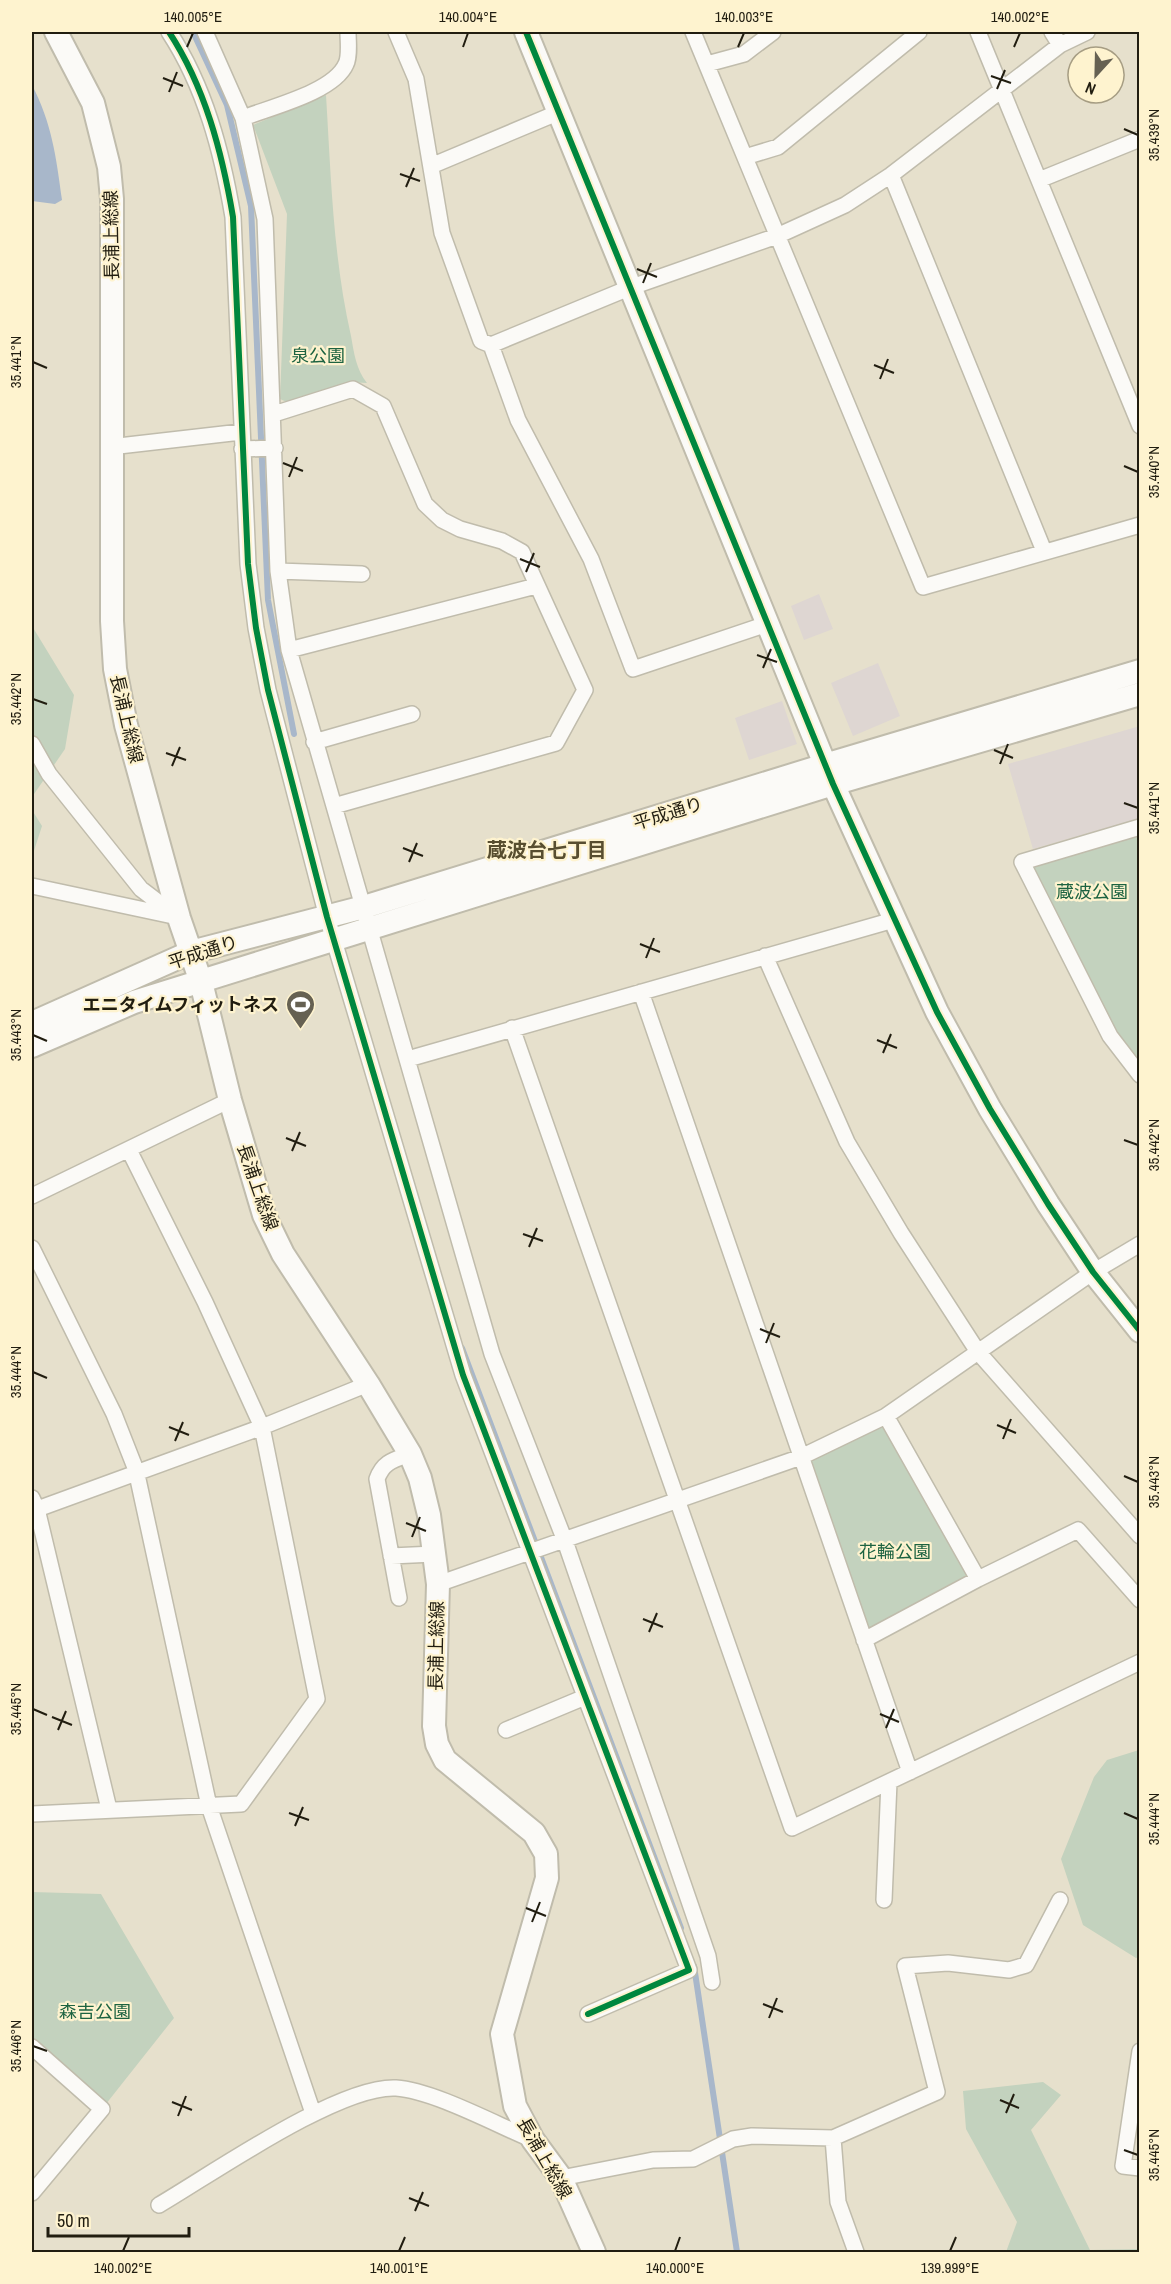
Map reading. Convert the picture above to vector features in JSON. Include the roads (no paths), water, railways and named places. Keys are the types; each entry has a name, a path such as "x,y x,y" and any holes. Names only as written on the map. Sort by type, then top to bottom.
{"street":[{"name":"長浦上総線","path":"56,32 93,103 109,167 112,199 110,447 115,669 126,725 179,918 201,982 230,1100 264,1215 283,1254 368,1384 410,1454 420,1478 429,1515 438,1584 434,1726 437,1744 445,1760 534,1833 546,1854 547,1878 502,2034 515,2106 533,2140 561,2178 594,2253"},
{"path":"169,32 198,86 225,170 233,217 248,564 256,628 268,690 327,917 463,1376 689,1970 588,2014"},
{"path":"205,32 243,118 265,219 278,571 289,650 314,742 368,917 492,1354 565,1541 708,1956 712,1982"},
{"path":"243,118 321,88 339,76 348,62 348,32"},
{"path":"396,32 416,79 442,233 481,341 491,345 629,288 777,236 845,205 891,175 1060,45 1087,32"},
{"path":"526,32 557,113 829,774 938,1012 990,1109 1093,1272 1140,1331"},
{"path":"693,32 923,587 1140,525"},
{"path":"707,64 744,54 773,32"},
{"path":"745,157 778,147 919,32"},
{"path":"978,32 1140,426"},
{"path":"1052,32 1060,45"},
{"path":"431,166 557,113"},
{"path":"1039,180 1140,139"},
{"path":"891,175 1044,551"},
{"path":"491,345 518,420 591,559 633,669 767,624"},
{"path":"274,414 353,389 383,406 426,504 442,520 460,529 513,545 522,552 585,690 556,744 334,806"},
{"path":"110,447 241,432"},
{"path":"242,449 275,448"},
{"path":"278,571 362,574"},
{"path":"289,650 536,586"},
{"name":"平成通り","path":"32,1046 134,1002 334,939 368,917 829,774 1140,671"},
{"name":"平成通り","path":"829,774 1140,694"},
{"path":"314,742 412,714"},
{"path":"32,744 50,774 141,889 179,918"},
{"path":"1140,826 1022,862 1110,1036 1140,1074"},
{"path":"32,886 179,918"},
{"name":"平成通り","path":"32,1023 191,952 327,917 368,917"},
{"path":"408,1059 897,919"},
{"path":"765,956 847,1142 978,1352 1140,1536"},
{"path":"641,992 910,1772"},
{"path":"512,1028 792,1828 1140,1662"},
{"path":"32,1196 230,1100"},
{"path":"32,1814 241,1804 316,1699 262,1427 205,1302 129,1150"},
{"path":"438,1584 801,1457 886,1416 1093,1272 1140,1244"},
{"path":"32,1248 114,1414 136,1470 209,1806 313,2113"},
{"path":"109,1809 33,1506 262,1427 368,1384"},
{"path":"886,1416 978,1579"},
{"path":"399,1598 377,1479 381,1467 387,1462 410,1454"},
{"path":"864,1640 978,1579 1078,1530 1140,1600"},
{"path":"391,1556 434,1554"},
{"path":"506,1730 585,1697"},
{"path":"884,1900 889,1782"},
{"path":"561,2178 653,2160 693,2159 733,2139 752,2136 833,2138 937,2092 905,1966 948,1963 1009,1970 1026,1965 1060,1899"},
{"path":"32,2047 102,2109 32,2193"},
{"path":"1140,2051 1124,2166 1140,2168"},
{"path":"159,2205 313,2113 365,2091 397,2088 418,2092 533,2140"},
{"path":"833,2138 837,2202 856,2253"}],"water":[{"path":"32,85 49,127 55,155 62,200 55,204 32,201"}],"waterway":[{"path":"193,32 227,105 251,206 268,600 294,734"},
{"path":"462,1348 681,1928"},
{"path":"694,1966 737,2252"}],"place":[{"name":"エニタイムフィットネス","path":"300,1030"}],"district":[{"name":"蔵波台七丁目","path":"547,849"}],"park label":[{"name":"泉公園","path":"318,355"},
{"name":"蔵波公園","path":"1092,891"},
{"name":"花輪公園","path":"895,1551"},
{"name":"森吉公園","path":"95,2011"}]}
